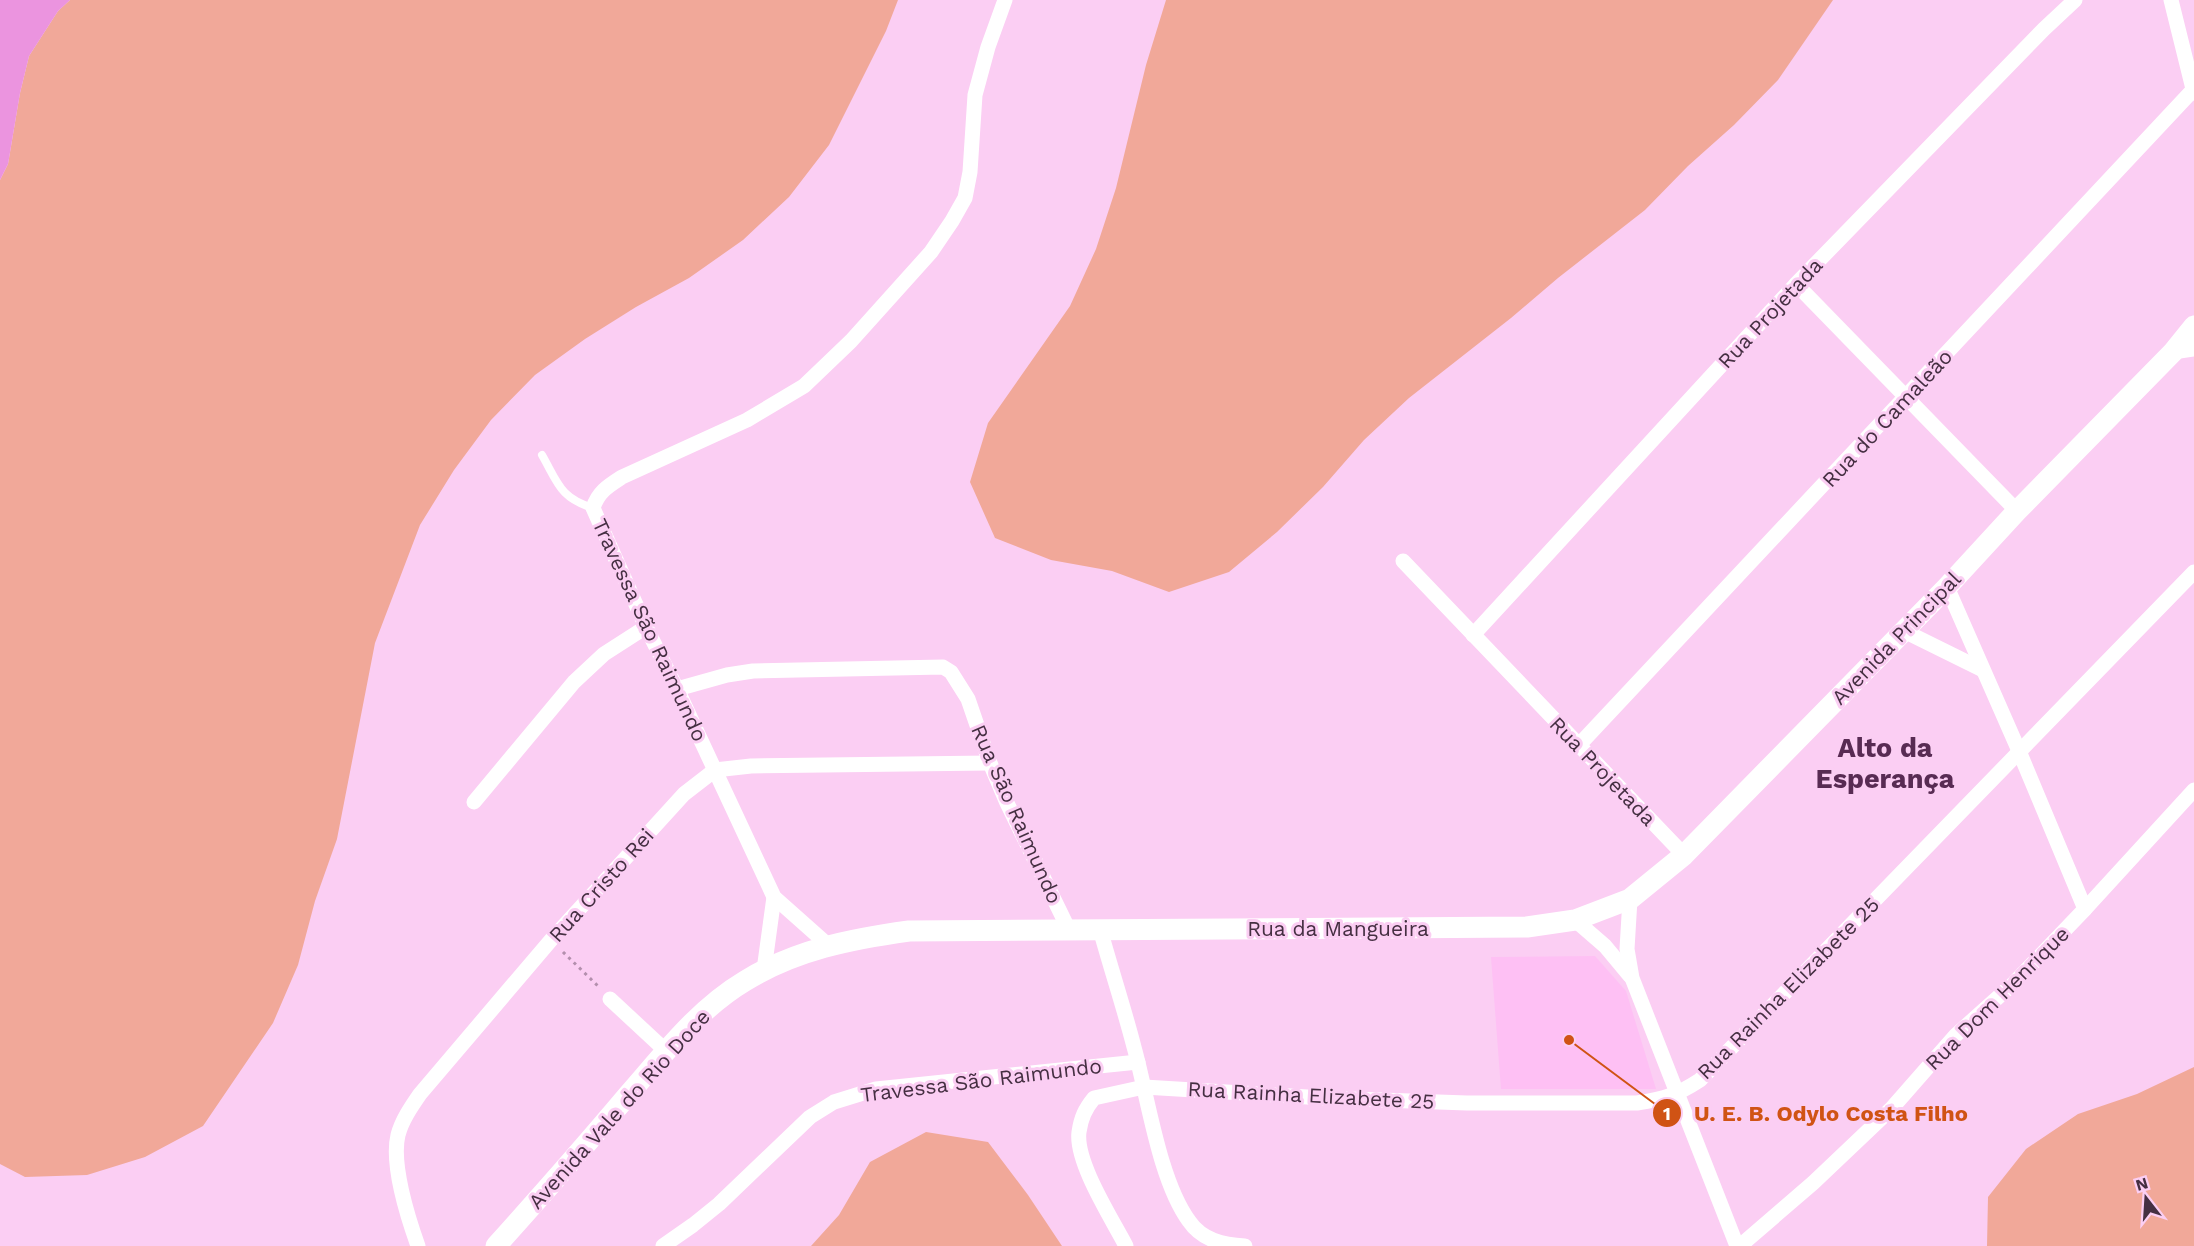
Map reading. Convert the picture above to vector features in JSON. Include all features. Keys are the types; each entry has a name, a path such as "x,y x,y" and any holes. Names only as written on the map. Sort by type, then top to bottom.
{"street":[{"name":"Travessa São Raimundo","path":"828,945 774,897 646,627 593,508 596,498 603,489 622,477 747,420 804,386 851,341 931,252 965,198 970,172 975,95 988,47 1005,0"},
{"name":"Rua Projetada","path":"1473,634 1796,284 2075,0"},
{"path":"2171,0 2194,92"},
{"name":"Rua do Camaleão","path":"1579,745 2194,92"},
{"path":"1796,284 2016,511"},
{"name":"Avenida Principal","path":"1575,920 1630,899 1684,855 1947,587 2016,511 2173,352 2194,326"},
{"path":"2173,352 2194,349"},
{"name":"Rua Projetada","path":"1402,561 1684,855"},
{"name":"Rua Rainha Elizabete 25","path":"1144,1087 1324,1098 1467,1103 1637,1103 1678,1094 1700,1080 2194,572"},
{"path":"1947,587 2085,909"},
{"path":"474,802 574,682 604,654 646,627"},
{"path":"1904,631 1983,670"},
{"name":"Rua São Raimundo","path":"677,689 727,675 753,671 943,667 951,672 968,699 990,763 1068,928"},
{"path":"715,770 761,766 990,763"},
{"name":"Rua Cristo Rei","path":"418,1246 411,1227 396,1163 398,1136 404,1118 420,1094 550,940 684,794 715,770"},
{"name":"Rua Dom Henrique","path":"1738,1246 1813,1183 1892,1108 1956,1035 2014,983 2194,790"},
{"path":"764,970 774,897"},
{"path":"1630,899 1627,949 1632,978 1738,1246"},
{"path":"1575,920 1605,946 1632,978"},
{"name":"Rua da Mangueira","path":"1100,929 1527,927 1575,920"},
{"path":"1100,929 1173,1191 1190,1222 1210,1240 1245,1246"},
{"name":"Avenida Vale do Rio Doce","path":"496,1246 666,1051 721,997 764,970 828,945 909,930 1100,929"},
{"path":"610,999 666,1051"},
{"name":"Travessa São Raimundo","path":"663,1246 719,1204 768,1158 789,1134 834,1102 876,1089 1138,1062"},
{"name":"Travessa São Raimundo","path":"1126,1246 1083,1161 1079,1134 1084,1111 1094,1098 1144,1087"}],"lane":[{"path":"542,455 562,492 578,504 593,508"}],"path":[{"path":"550,940 610,999"}],"shaded area":[{"path":"0,0 70,0 58,11 29,56 8,164 0,180"},
{"path":"70,0 898,0 886,31 829,145 789,197 743,240 689,278 585,339 535,375 491,420 454,470 420,525 375,643 337,839 315,901 298,965 273,1023 203,1126 145,1157 87,1175 25,1177 0,1164 0,180 8,164 29,56 58,11"},
{"path":"1166,0 1833,0 1778,80 1645,210 1409,398 1364,440 1323,487 1277,532 1229,572 1169,592 1112,571 1051,560 995,538 970,482 988,423 1070,306 1096,249 1116,188 1146,65"},
{"path":"1595,956 1626,991 1656,1089 1501,1089 1491,957"},
{"path":"2194,1067 2194,1246 1987,1246 1988,1197 2026,1149 2078,1114 2137,1094"},
{"path":"926,1132 988,1142 1028,1195 1062,1246 811,1246 839,1215 870,1162"}],"place":[{"name":"U. E. B. Odylo Costa Filho","path":"1569,1040"}],"district":[{"name":"Alto da Esperança","path":"1885,764"}]}
